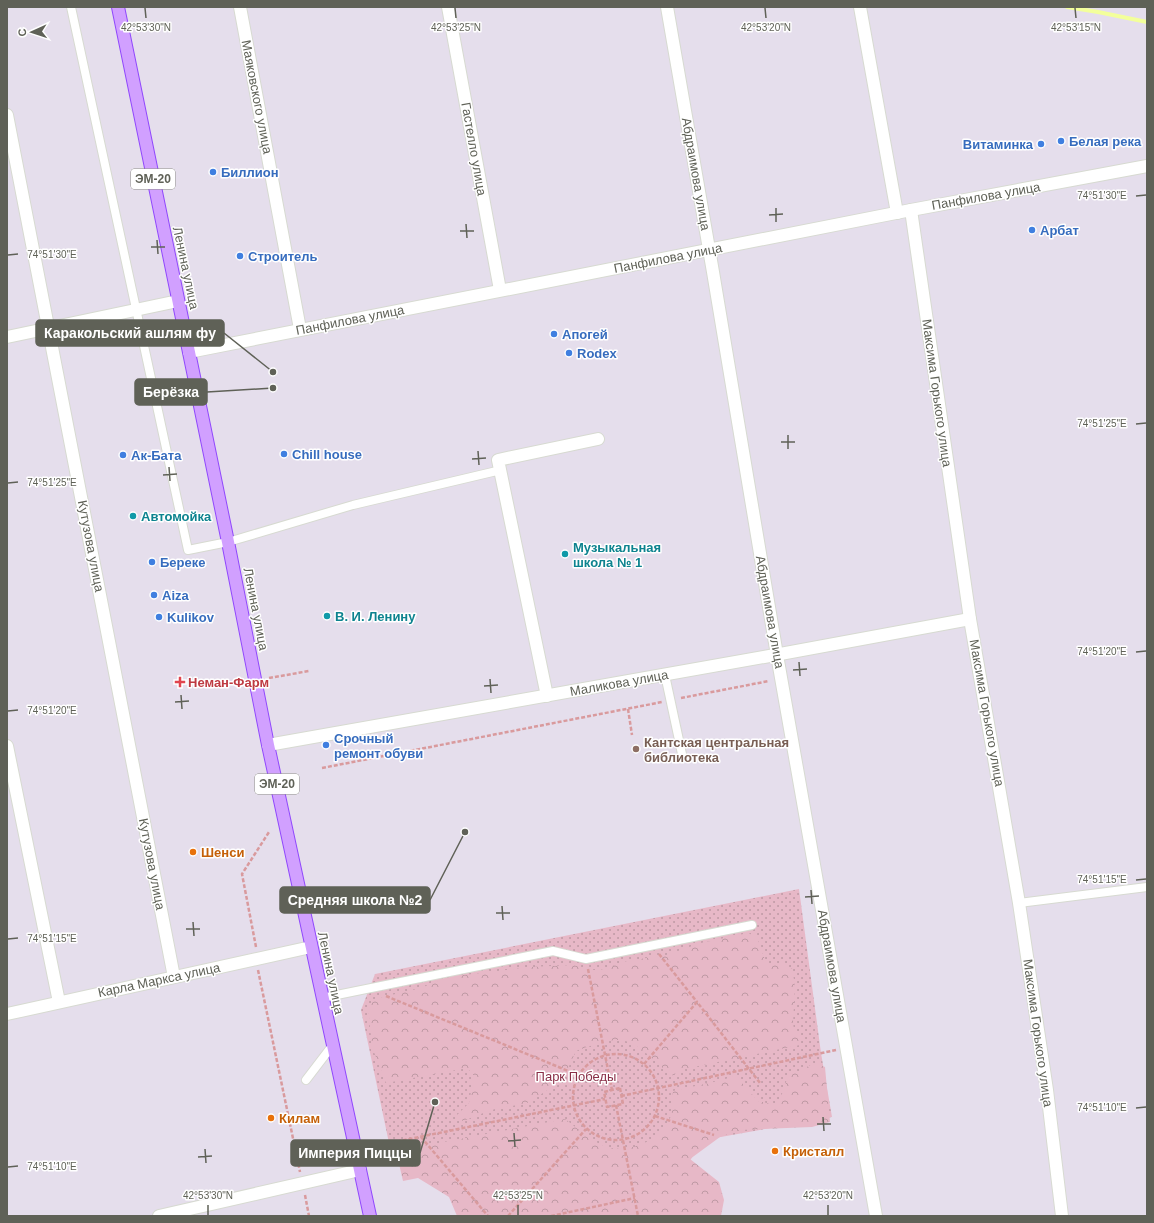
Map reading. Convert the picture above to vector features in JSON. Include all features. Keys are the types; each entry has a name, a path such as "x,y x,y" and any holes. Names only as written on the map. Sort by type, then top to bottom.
{"main road":[{"name":"Ленина улица","path":"118,7 228,542 268,745 370,1216"}],"street":[{"name":"Маяковского улица","path":"240,7 300,329"},
{"name":"Гастелло улица","path":"448,7 500,290"},
{"name":"Абдраимова улица","path":"667,7 777,655 876,1216"},
{"path":"860,7 897,212"},
{"name":"Кутузова улица","path":"7,115 174,977"},
{"name":"Панфилова улица","path":"189,352 897,212 1147,166"},
{"name":"Максима Горького улица","path":"911,210 970,619 1019,904 1047,1090 1062,1216"},
{"path":"7,337 178,301"},
{"path":"547,696 498,460 598,439"},
{"name":"Маликова улица","path":"268,745 777,655 970,619"},
{"path":"7,746 60,1002"},
{"name":"Карла Маркса улица","path":"7,1014 312,947"},
{"path":"159,1216 360,1170"}],"lane":[{"path":"71,7 188,550 228,542 353,505 501,470"},
{"path":"665,675 682,754"},
{"path":"1019,904 1147,887"},
{"path":"322,998 553,951 586,959 752,925"},
{"path":"306,1080 332,1046"}],"path":[{"path":"269,678 309,671"},
{"path":"322,768 768,681"},
{"path":"628,709 632,735"},
{"path":"269,832 242,874 256,942 256,959 309,1216"},
{"path":"652,945 760,1083"},
{"path":"586,959 612,1090"},
{"path":"369,988 578,1075"},
{"path":"644,1064 697,1002"},
{"path":"622,1096 846,1048"},
{"path":"605,1054 622,1054 634,1057 644,1064 653,1075 658,1088 659,1102 655,1116 645,1129 638,1134 623,1140 607,1140 586,1129 578,1118 573,1105 573,1090 578,1075 589,1062 605,1054"},
{"path":"620,1088 622,1096 623,1104 607,1107 604,1092 620,1088"},
{"path":"385,1144 605,1099"},
{"path":"616,1105 638,1216"},
{"path":"655,1116 714,1135"},
{"path":"508,1216 586,1129"},
{"path":"420,1137 488,1216"},
{"path":"551,1216 635,1198"}],"green space":[{"name":"Парк Победы","path":"799,889 821,1053 832,1117 704,1140 652,1216 432,1156 393,1162 361,1010 375,974"},
{"path":"748,933 757,937 766,963 783,965 792,968 795,986 793,1022 794,1031 801,1036 800,1045 684,1069 671,1076 648,1054 634,1044 621,1040 604,1042 576,1051 562,1081 527,1103 491,1110 463,1121 456,1116 469,1103 474,1075 467,1068 386,1083 372,1047 368,1007 374,999 421,988 447,977 530,967 574,965 591,970 600,970 627,961 666,955 701,943"},
{"path":"814,1063 825,1067 830,1122 812,1127 739,1130 720,1137 690,1159 719,1182 724,1200 721,1216 457,1216 449,1197 418,1178 403,1181 396,1151 565,1119 599,1144 612,1148 630,1148 647,1142 667,1124 672,1113 673,1091 736,1076 758,1101 776,1105 785,1088 788,1071 798,1072"}],"waterway":[{"path":"1067,7 1147,22"}],"place":[{"name":"Белая река","path":"1061,141"},
{"name":"Витаминка","path":"1041,144"},
{"name":"Биллион","path":"213,172"},
{"name":"Арбат","path":"1032,230"},
{"name":"Строитель","path":"240,256"},
{"name":"Апогей","path":"554,334"},
{"name":"Rodex","path":"569,353"},
{"name":"Каракольский ашлям фу","path":"273,372"},
{"name":"Берёзка","path":"273,388"},
{"name":"Chill house","path":"284,454"},
{"name":"Ак-Бата","path":"123,455"},
{"name":"Автомойка","path":"133,516"},
{"name":"Музыкальная школа № 1","path":"565,554"},
{"name":"Береке","path":"152,562"},
{"name":"Aiza","path":"154,595"},
{"name":"В. И. Ленину","path":"327,616"},
{"name":"Kulikov","path":"159,617"},
{"name":"Неман-Фарм","path":"180,682"},
{"name":"Срочный ремонт обуви","path":"326,745"},
{"name":"Кантская центральная библиотека","path":"636,749"},
{"name":"Средняя школа №2","path":"465,832"},
{"name":"Шенси","path":"193,852"},
{"name":"Империя Пиццы","path":"435,1102"},
{"name":"Килам","path":"271,1118"},
{"name":"Кристалл","path":"775,1151"}]}
